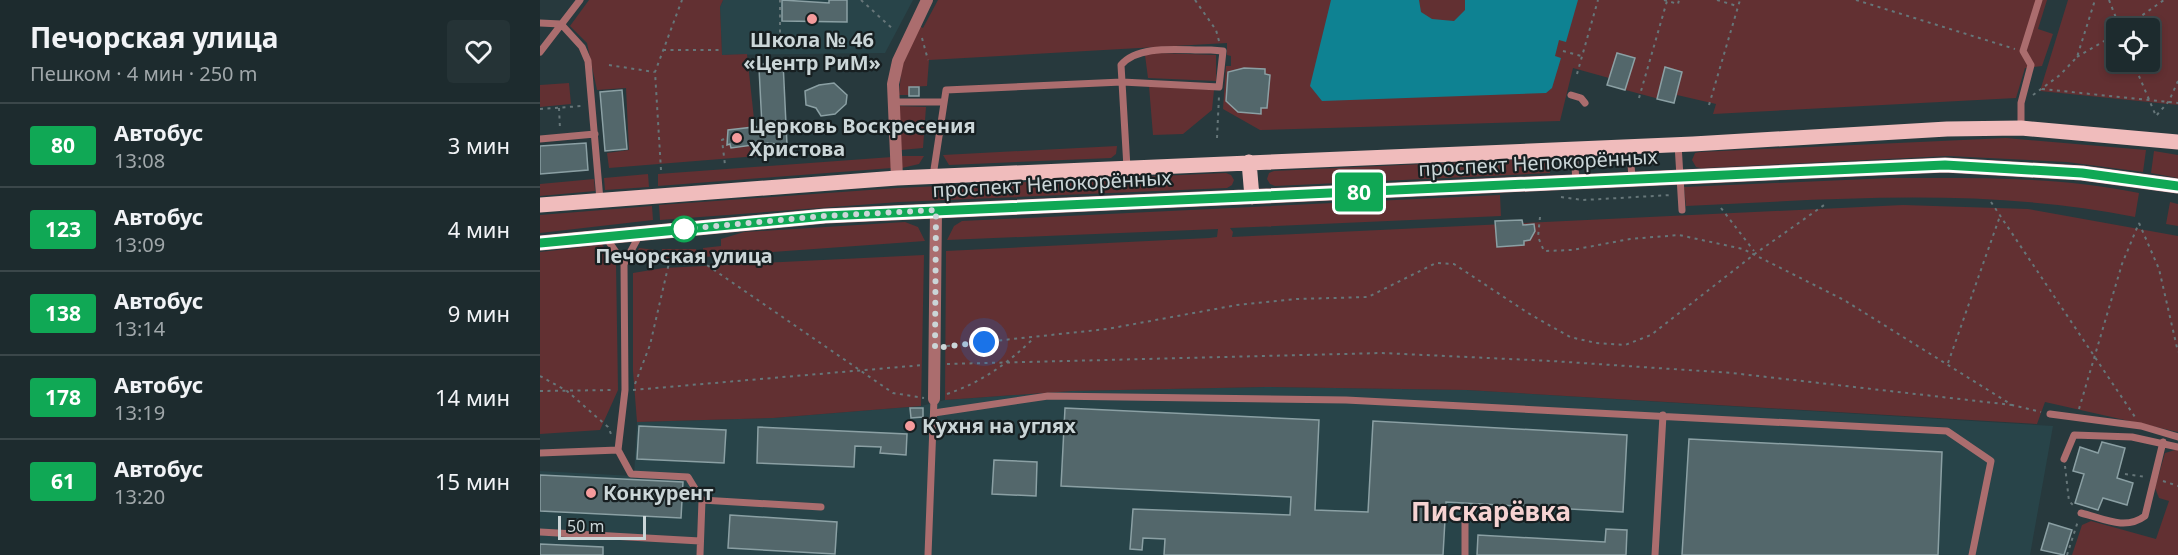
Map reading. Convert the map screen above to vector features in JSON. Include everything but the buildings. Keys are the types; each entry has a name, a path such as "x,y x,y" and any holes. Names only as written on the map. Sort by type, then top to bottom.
{"main road":[{"name":"проспект Непокорённых","path":"540,205 933,176 1574,149 1947,129 2021,128 2178,142"},
{"path":"1250,162 1252,197"},
{"name":"проспект Непокорённых","path":"540,243 604,235 825,216 1945,165 2082,173 2178,186"}],"street":[{"path":"897,178 893,84 898,61 927,0"},
{"path":"934,399 936,210"}],"lane":[{"path":"540,52 580,0"},
{"path":"2021,128 2021,103 2031,67 2024,51 2039,0"},
{"path":"540,23 561,24 582,47 588,61 600,200"},
{"path":"933,176 946,90 1122,82 1219,87 1222,51 1142,52 1128,56 1121,65 1122,82 1127,168"},
{"path":"1571,95 1581,98 1585,103"},
{"path":"894,102 943,102"},
{"path":"540,139 595,134"},
{"path":"1678,144 1682,210"},
{"path":"1630,146 1632,180"},
{"path":"1574,149 1576,183"},
{"path":"642,232 624,264 629,390 618,450 631,474 688,477 702,500 700,555"},
{"path":"604,235 624,264"},
{"path":"934,413 1048,396 1347,400 1947,431 1991,461 1972,555"},
{"path":"928,555 934,399"},
{"path":"2050,414 2141,426 2178,437"},
{"path":"1655,555 1664,415"},
{"path":"2064,459 2074,435 2132,437 2178,447"},
{"path":"2081,513 2125,525 2145,516 2163,442"},
{"path":"540,453 618,450"},
{"path":"702,500 821,507"},
{"path":"1465,523 1465,555"},
{"path":"540,532 700,541"}],"path":[{"path":"661,170 655,72 682,0"},
{"path":"780,0 780,40"},
{"path":"861,0 894,30"},
{"path":"1196,0 1216,30 1222,51"},
{"path":"1577,74 1598,0"},
{"path":"1639,98 1666,1 1678,4 1680,0"},
{"path":"1717,0 1738,6"},
{"path":"1709,105 1740,0"},
{"path":"1856,0 2024,51"},
{"path":"2077,57 2095,0"},
{"path":"2109,0 2117,18"},
{"path":"2137,18 2164,0"},
{"path":"2021,103 2077,57 2106,40"},
{"path":"663,50 722,50"},
{"path":"1563,51 1581,56"},
{"path":"609,65 655,72"},
{"path":"2137,72 2156,116 2169,101 2178,81"},
{"path":"1217,138 1219,87"},
{"path":"2042,88 2178,103"},
{"path":"540,109 592,105"},
{"path":"559,108 561,137"},
{"path":"724,139 722,140 725,165"},
{"path":"1556,196 1583,200 1681,194"},
{"path":"1991,202 2141,426"},
{"path":"935,348 1107,329 1237,305 1368,297 1436,263 1454,264 1528,313 1570,337 1596,343 1625,345 1651,335 1756,253 1827,203"},
{"path":"1721,208 1756,253"},
{"path":"1948,364 2000,216"},
{"path":"1540,217 1538,237 1544,252 1572,250 1630,239 1679,235 1756,253 1844,300 2012,405"},
{"path":"2077,417 2122,264 2139,224 2159,269 2178,352"},
{"path":"701,261 858,371 893,393 909,398 934,399 974,385 1008,363 1035,337"},
{"path":"629,390 650,345 669,263"},
{"path":"540,391 629,390 935,364 1394,354 1552,360 1732,373 2012,405 2050,414"},
{"path":"540,376 567,391 608,427 618,450"},
{"path":"2064,459 2069,501 2081,513 2067,555"}],"shaded area":[{"path":"589,0 723,0 720,7 722,55 747,54 758,156 609,168 607,153 629,150 626,88 597,90 587,43 570,26"},
{"name":"Школа № 46 «Центр РиМ»","path":"723,0 913,0 885,53 722,55 720,7"},
{"path":"938,0 2047,0 2038,29 2053,34 2042,66 2025,68 2016,98 1713,114 1716,104 1677,95 1674,103 1607,85 1609,78 1573,68 1560,121 1260,130 1223,109 1226,66 1231,66 1231,56 1227,55 1227,43 929,60 927,86 909,87 909,95 899,95 902,62 919,26 923,28"},
{"path":"2068,0 2178,0 2178,105 2040,91"},
{"path":"1158,53 1216,55 1216,81 1148,78 1145,55"},
{"path":"569,83 571,104 540,107 540,85"},
{"path":"1149,86 1214,90 1212,110 1183,134 1153,135"},
{"path":"898,106 926,107 923,148 901,150"},
{"path":"2006,138 2146,150 2143,172 2067,162 1948,156 1701,168 1696,167 1692,160 1695,153 1700,152"},
{"path":"1117,146 1116,154 1111,158 949,165 943,155"},
{"path":"2154,151 2178,155 2178,178 2151,173"},
{"path":"902,156 924,156 919,164 902,168"},
{"path":"892,157 892,168 658,186 658,174"},
{"path":"1550,158 1550,173 1275,186 1267,179 1269,173 1274,171"},
{"path":"1226,173 1234,180 1227,188 899,202 660,220 659,205 897,188"},
{"path":"648,174 649,187 605,190 604,178"},
{"path":"1890,178 1984,178 2046,181 2108,187 2139,193 2135,217 2079,208 1967,198 1855,198 1686,206 1684,187"},
{"path":"594,179 595,191 540,196 540,184"},
{"path":"1500,195 1501,216 1230,228 1233,232 1232,237 1903,205 2028,209 2178,236 2178,432 2045,402 2037,424 1467,390 1265,387 1072,391 945,400 946,251 1209,238 1217,237 1218,229 947,240 954,226 962,221"},
{"path":"2170,202 2178,204 2178,226 2166,224"},
{"path":"652,206 653,220 540,233 540,215"},
{"path":"905,222 918,227 925,241 704,257 703,248 721,246 721,239 744,232"},
{"path":"602,245 611,253 616,263 618,390 600,430 540,434 540,252"},
{"path":"639,248 655,250 653,261 634,262"},
{"path":"662,249 696,249 697,258 660,260"},
{"path":"924,255 921,406 773,418 637,422 633,371 633,273 663,268"},
{"path":"1265,387 1467,390 2053,426 2030,555 540,555 540,471 634,476 637,422 773,418 921,406 945,400 1072,391"},
{"path":"2178,450 2178,555 2072,555 2082,525 2091,521 2156,539 2169,501 2159,498 2155,488 2165,453"}],"water":[{"path":"1331,0 1419,0 1421,12 1432,19 1454,21 1465,10 1465,0 1578,0 1566,42 1559,40 1555,56 1561,58 1552,88 1546,93 1322,101 1310,86"}],"bus line":[{"name":"80","path":"540,243 604,235 825,216 1945,165 2018,167 2178,186"}],"place":[{"name":"Школа № 46 «Центр РиМ»","path":"812,19"},
{"name":"Церковь Воскресения Христова","path":"737,138"},
{"name":"Печорская улица","path":"684,229"},
{"name":"Кухня на углях","path":"910,426"},
{"name":"Конкурент","path":"591,493"}],"district":[{"name":"Пискарёвка","path":"1491,512"}],"route":[{"path":"684,229 825,216 936,210 935,348 984,342"}]}
